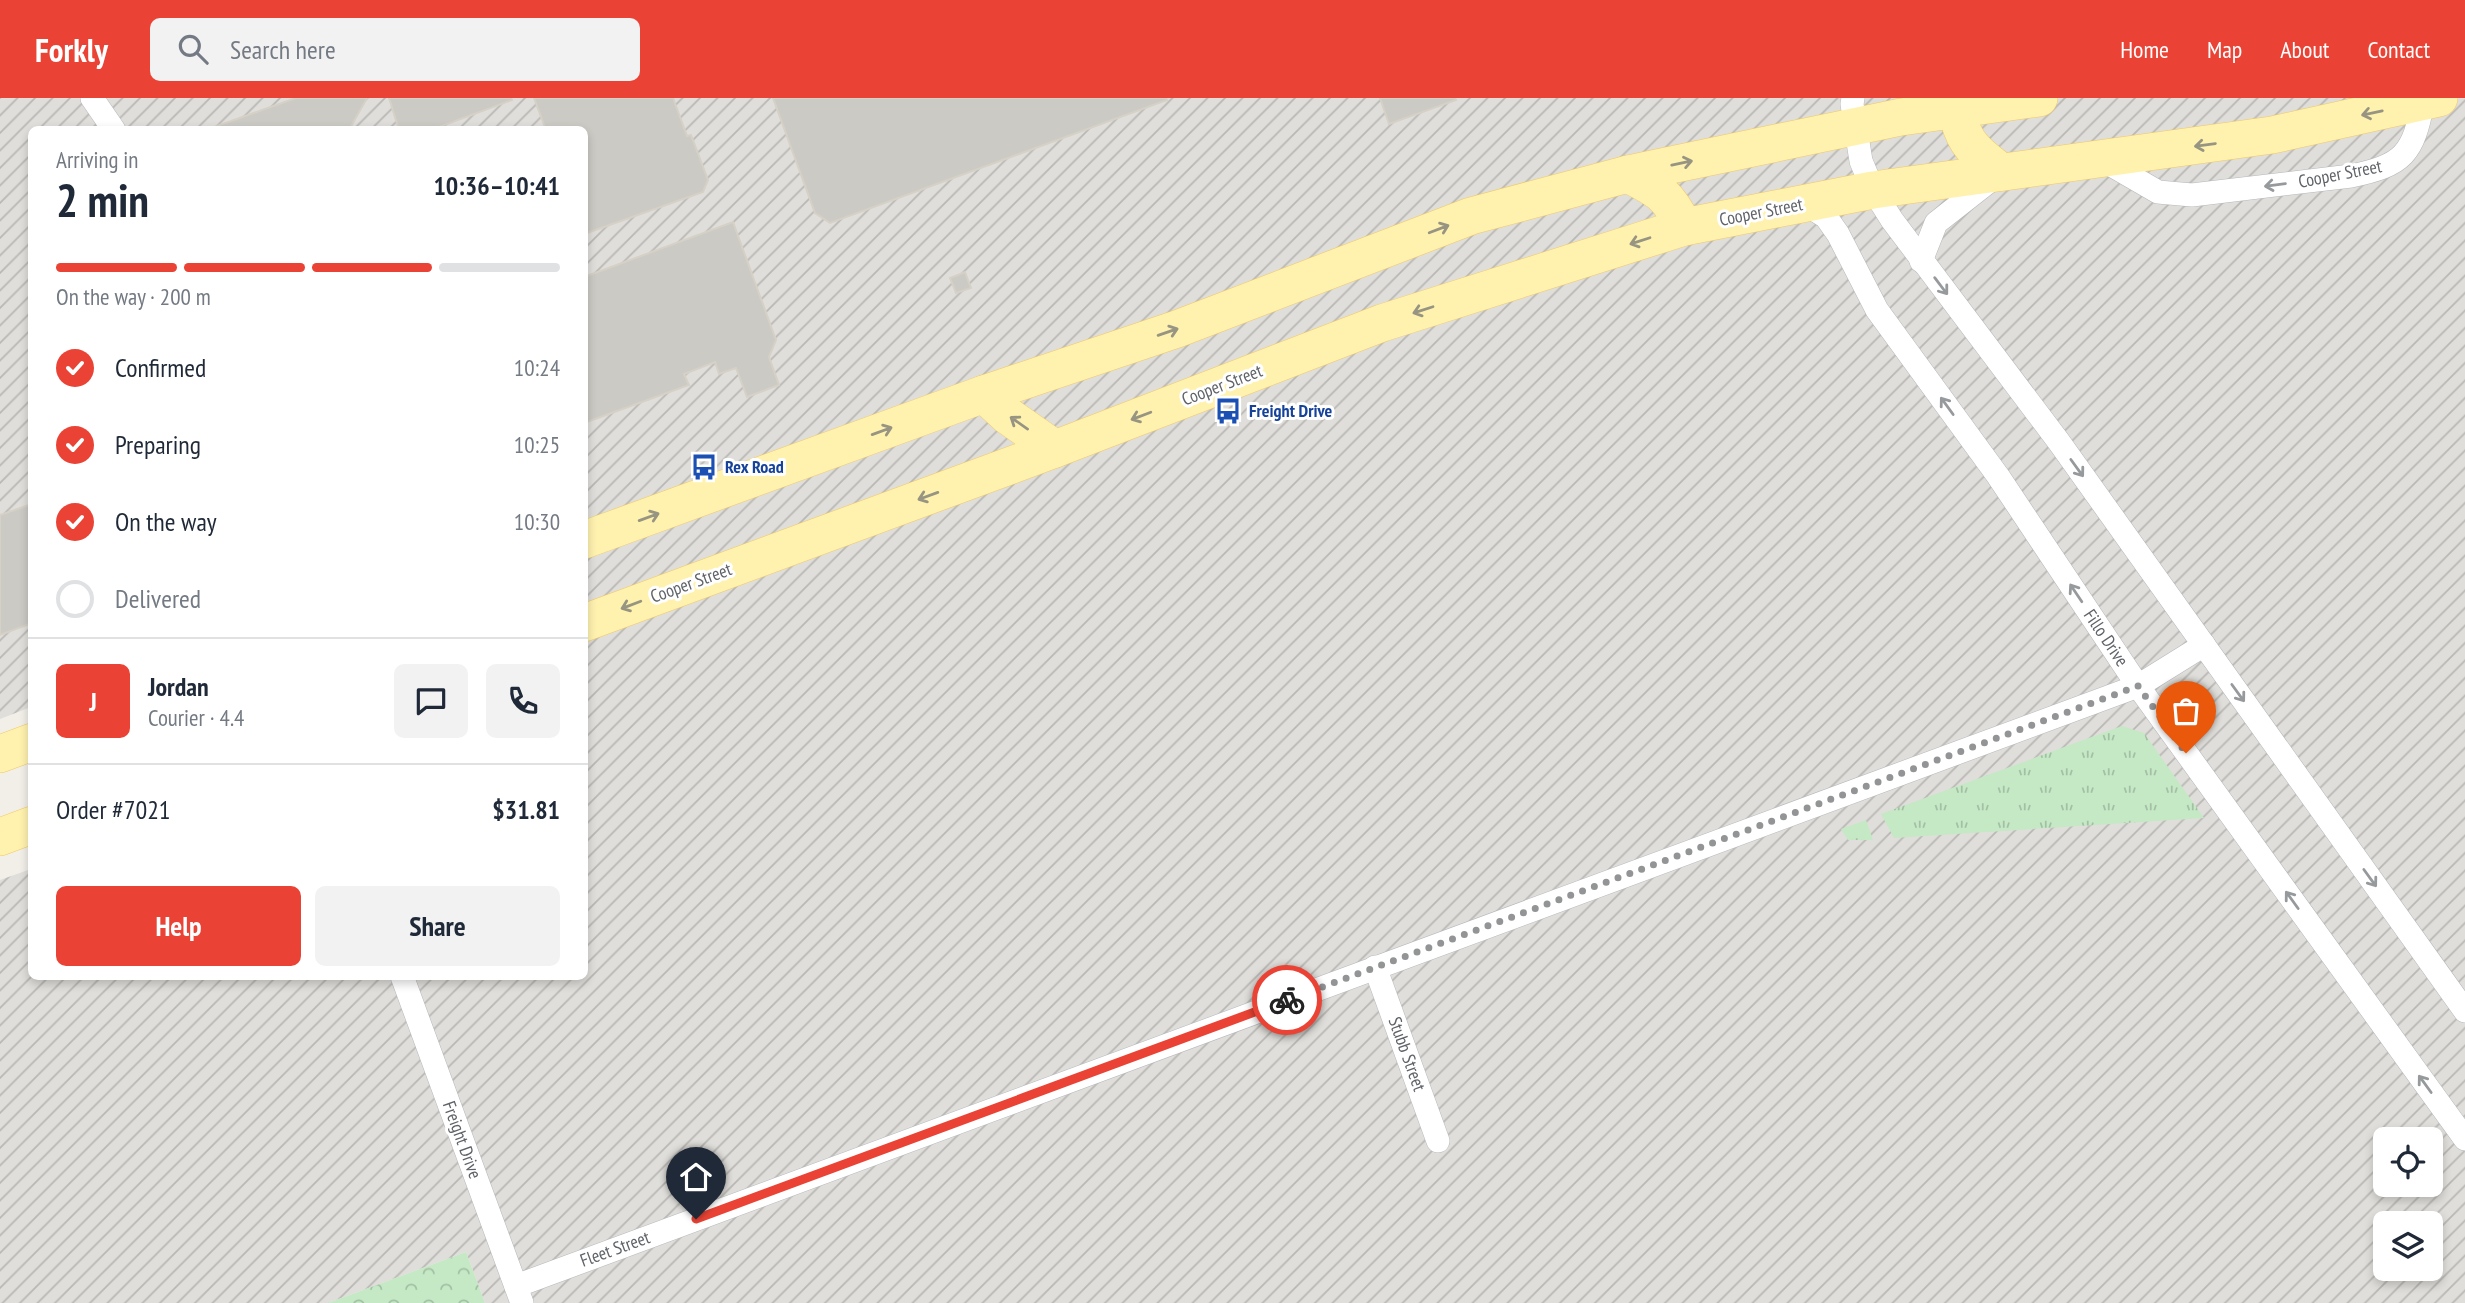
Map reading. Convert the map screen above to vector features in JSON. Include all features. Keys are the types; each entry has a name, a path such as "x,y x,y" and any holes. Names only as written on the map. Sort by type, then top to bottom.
{"main road":[{"path":"588,539 984,394 1177,329 1471,216 1854,113 1901,117 2039,98"},
{"name":"Cooper Street","path":"588,622 1055,449 1382,323 1684,227 1873,190 2272,135 2428,100"},
{"path":"1966,108 1959,120 1964,136 1974,151 2001,172"},
{"path":"1628,174 1658,190 1673,204 1684,227"},
{"path":"984,394 1008,416 1055,449"},
{"path":"0,754 28,744"},
{"path":"0,837 28,826"}],"street":[{"path":"92,98 111,126"},
{"name":"Cooper Street","path":"2101,159 2158,192 2192,195 2351,176 2386,167 2407,151 2428,100"},
{"path":"1854,113 1861,161 1873,190 1922,261 2059,442 2465,1011"},
{"path":"1922,261 1936,223 2001,172"},
{"name":"Fillo Drive","path":"1805,204 1826,217 1838,234 1877,310 1998,476 2138,686 2465,1139"},
{"name":"Fleet Street","path":"519,1294 1375,967 2138,686 2204,645"},
{"name":"Stubb Street","path":"1375,967 1438,1141"},
{"name":"Freight Drive","path":"403,980 519,1294"}],"shaded area":[{"path":"0,98 2465,98 2465,1303 485,1303 466,1252 328,1303 0,1303 0,880 28,870 28,980 588,980 588,126 28,126 28,708 0,719"}],"green space":[{"path":"2122,726 2144,733 2204,818 1894,838 1881,814"},
{"path":"1866,820 1873,840 1848,840 1841,829"},
{"path":"466,1252 485,1303 328,1303"}],"building":[{"path":"296,98 367,98 351,126 217,126"},
{"path":"389,98 512,100 442,126 398,126"},
{"path":"534,98 673,98 708,180 703,192 588,233 588,126 544,126"},
{"path":"773,98 1167,100 830,223 815,213"},
{"path":"1380,98 1455,98 1456,100 1389,124"},
{"path":"733,222 776,340 769,357 779,385 747,397 736,368 719,374 715,362 684,374 689,385 588,422 588,276"},
{"path":"965,272 971,288 956,293 950,278"},
{"path":"28,505 28,624 0,635 0,515"}],"way so far":[{"path":"1287,1000 2138,686 2186,753"}],"place":[{"name":"Freight Drive","path":"1228,411"},
{"name":"Rex Road","path":"704,467"}],"route":[{"path":"696,1219 1287,1000"}]}
